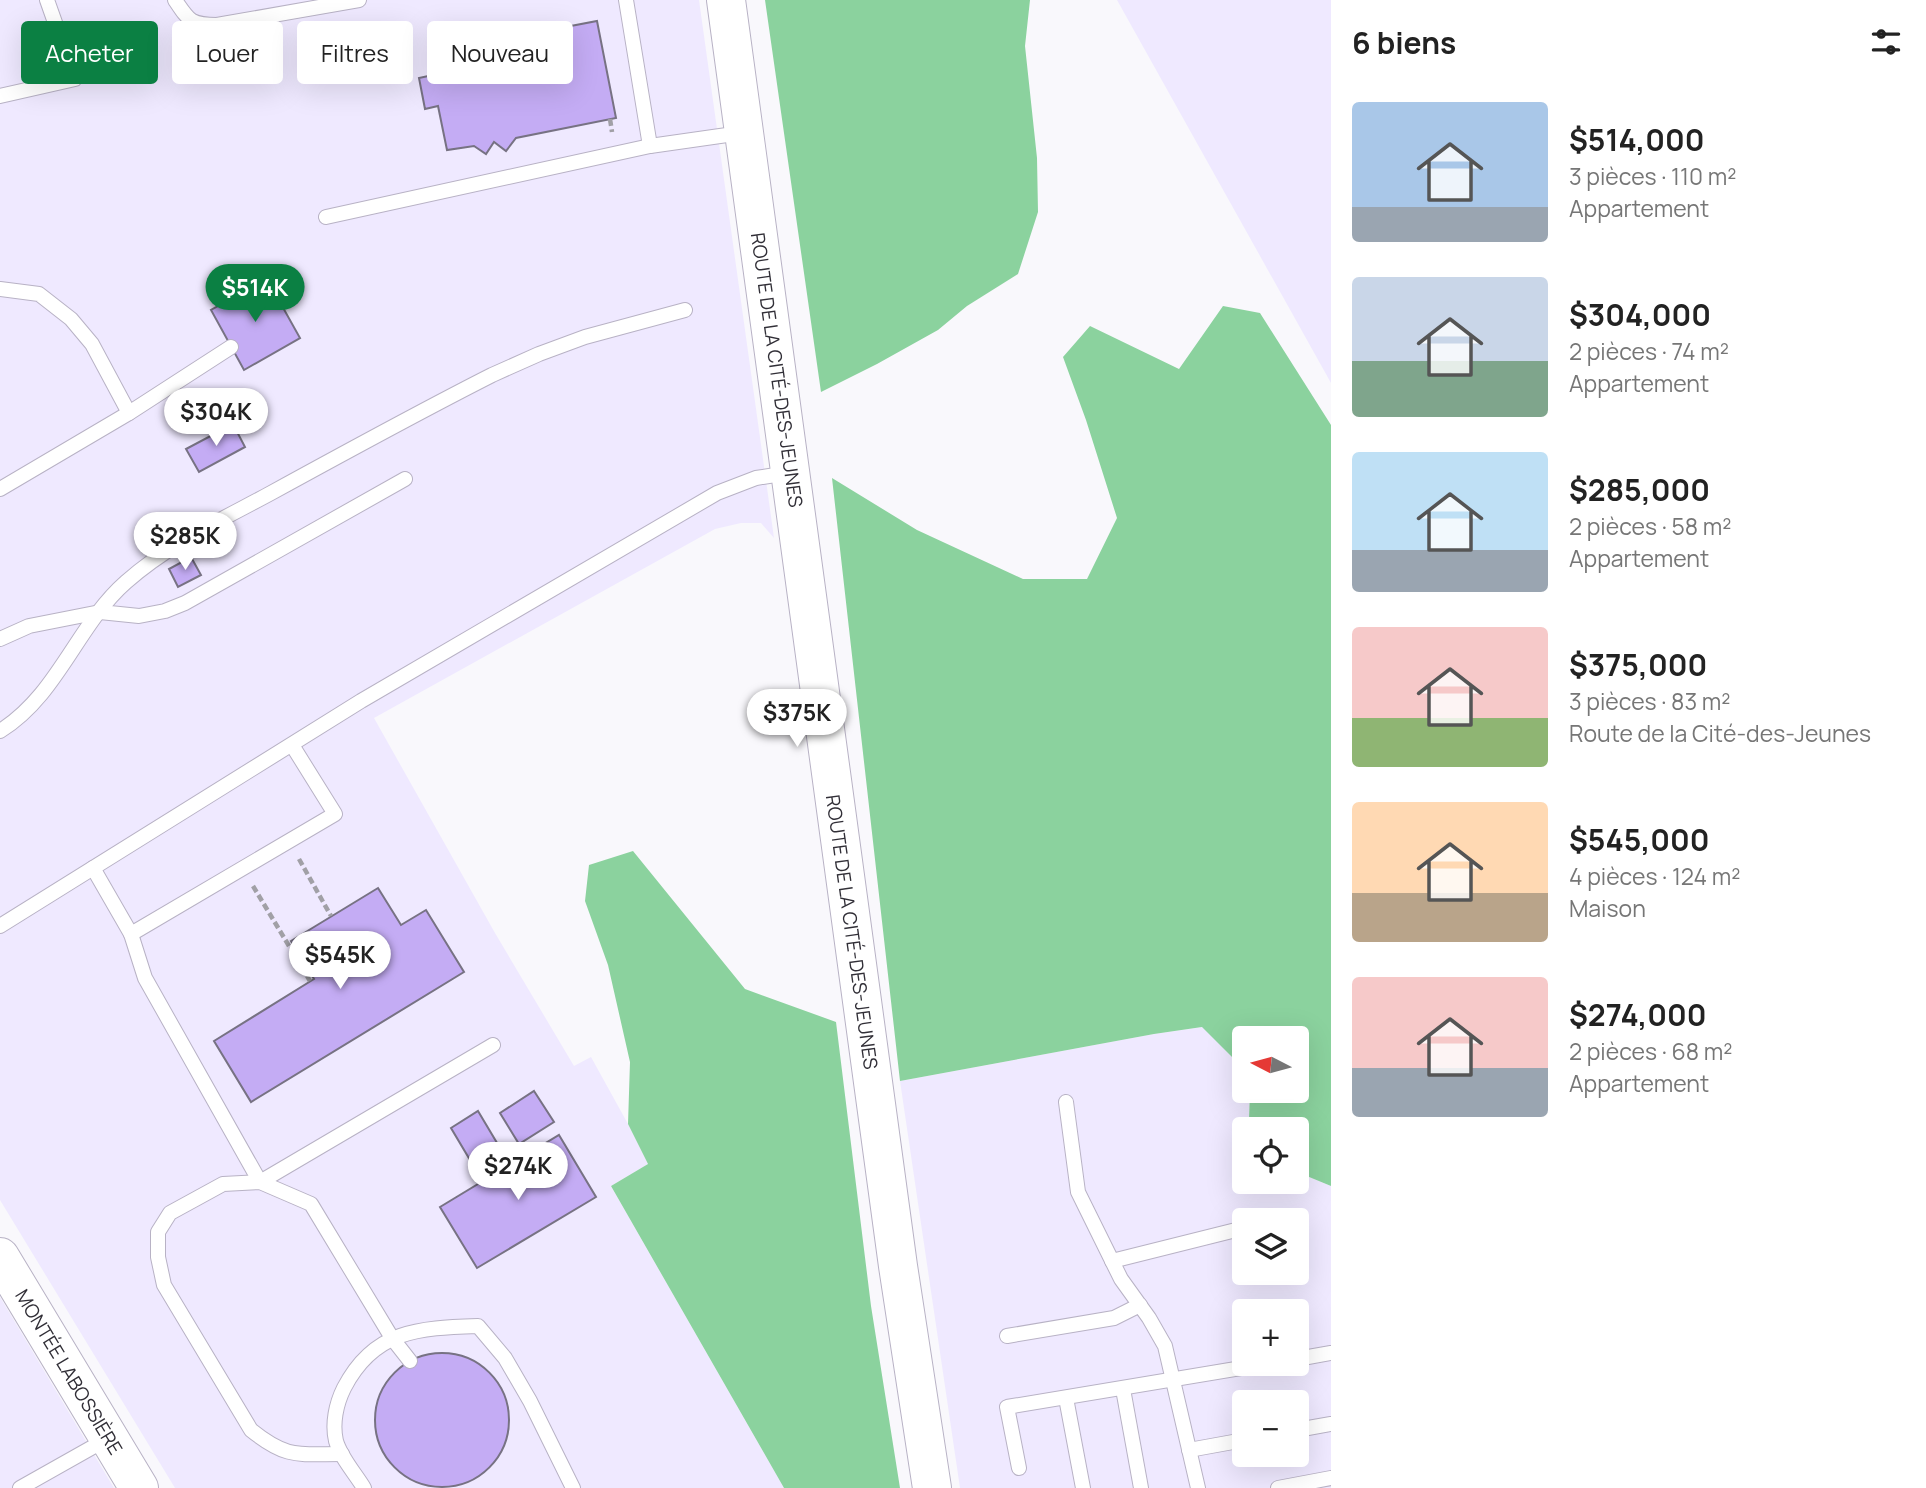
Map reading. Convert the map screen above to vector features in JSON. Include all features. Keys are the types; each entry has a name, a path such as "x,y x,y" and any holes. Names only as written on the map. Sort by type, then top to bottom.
{"main road":[{"name":"ROUTE DE LA CITÉ-DES-JEUNES","path":"726,0 894,1240 932,1488"},
{"name":"MONTÉE LABOSSIÈRE","path":"0,1257 139,1488"}],"lane":[{"path":"0,96 75,79 47,0"},
{"path":"175,0 187,18 198,25 217,25 359,0"},
{"path":"626,0 650,146"},
{"path":"326,217 650,146 745,133"},
{"path":"0,289 39,294 71,319 92,344 130,413"},
{"path":"0,731 16,721 47,688 100,611 125,583 178,543 427,408 539,354 585,337 685,310"},
{"path":"0,489 130,413 231,347"},
{"path":"0,926 361,701 716,493 756,478 790,473"},
{"path":"0,639 29,626 100,611 139,616 165,611 185,603 405,479"},
{"path":"131,934 335,814 292,745"},
{"path":"93,868 131,934 145,978 260,1182 311,1205 391,1338 410,1361"},
{"path":"342,1454 290,1454 269,1445 251,1430 164,1285 158,1257 158,1232 170,1213 223,1184 260,1182 493,1045"},
{"path":"1066,1102 1078,1192 1112,1261 1164,1346 1198,1488"},
{"path":"1112,1261 1232,1231"},
{"path":"1007,1336 1114,1318 1140,1305"},
{"path":"365,1488 342,1454 336,1440 336,1410 352,1372 371,1350 391,1338 446,1327 478,1326 505,1358 530,1401 573,1488"},
{"path":"1309,1357 1331,1353"},
{"path":"1019,1468 1007,1407 1232,1370"},
{"path":"1123,1389 1141,1488"},
{"path":"1066,1398 1083,1488"},
{"path":"1309,1428 1331,1424"},
{"path":"20,1488 109,1438"},
{"path":"1189,1450 1232,1442"},
{"path":"1278,1488 1331,1478"}],"path":[{"path":"308,873 331,916"},
{"path":"264,902 310,981"}],"shaded area":[{"path":"0,0 699,0 774,538 761,523 741,523 715,529 374,718 495,933 574,1066 591,1057 628,1124 648,1164 611,1186 784,1488 175,1488 0,1200"},
{"path":"1117,0 1331,0 1331,383"},
{"path":"1203,1027 1232,1057 1232,1103 1250,1103 1249,1117 1232,1117 1232,1194 1309,1194 1309,1177 1331,1186 1331,1488 960,1488 900,1081"},
{"path":"0,1297 114,1488 0,1488"}],"green space":[{"path":"765,0 1030,0 1025,46 1037,158 1038,212 1018,274 967,306 938,330 821,392"},
{"path":"1223,306 1260,313 1331,425 1331,1186 1309,1177 1309,1117 1249,1117 1250,1103 1309,1103 1309,1026 1232,1026 1232,1057 1202,1027 900,1081 832,478 917,530 1023,579 1087,579 1117,518 1063,357 1090,326 1179,369"},
{"path":"633,851 745,989 836,1022 871,1306 900,1488 784,1488 611,1186 648,1164 628,1124 630,1062 608,965 585,901 589,865"}],"building":[{"path":"597,21 616,118 516,138 506,151 494,142 486,154 474,146 447,150 438,106 425,109 419,78 427,76 427,84 573,84 573,26"},
{"path":"267,279 300,338 244,370 211,310"},
{"path":"233,424 245,447 199,472 186,449"},
{"path":"191,557 201,575 178,587 169,569"},
{"path":"378,888 401,925 426,910 464,972 251,1102 214,1041 314,979 291,941"},
{"path":"534,1091 554,1122 519,1144 500,1113"},
{"path":"478,1111 503,1153 476,1170 451,1128"},
{"path":"559,1135 596,1197 477,1268 440,1207"},
{"path":"442,1353 468,1358 489,1373 504,1394 509,1420 504,1446 489,1467 468,1482 442,1487 416,1482 395,1467 380,1446 375,1420 380,1394 395,1373 416,1358"}]}
